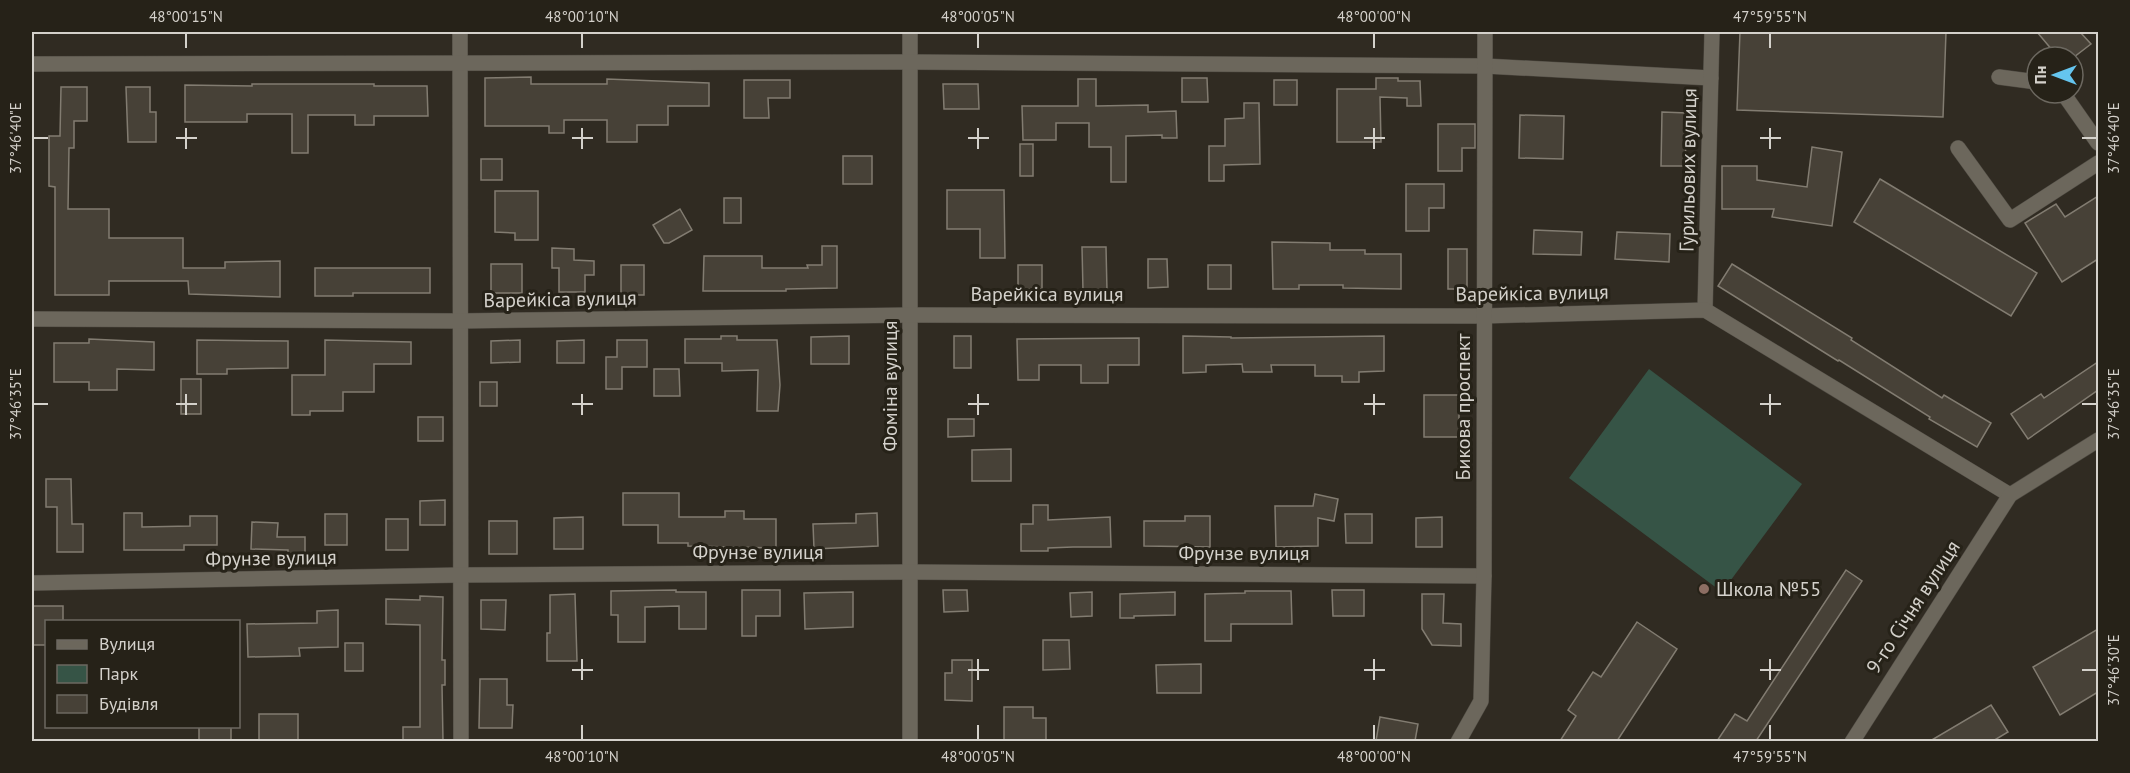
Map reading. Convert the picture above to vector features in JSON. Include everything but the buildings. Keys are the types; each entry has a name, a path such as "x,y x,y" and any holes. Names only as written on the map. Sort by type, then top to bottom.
{"street":[{"path":"460,32 461,741"},
{"name":"Фоміна вулиця","path":"910,32 910,741"},
{"name":"Бикова проспект","path":"1458,741 1480,701 1484,576 1485,32"},
{"name":"Гурильових вулиця","path":"1706,310 1712,32"},
{"path":"32,64 910,62 1485,66 1712,78"},
{"path":"1999,77 2025,80"},
{"path":"2071,105 2098,143"},
{"path":"1958,148 2010,220 2098,163"},
{"path":"1706,310 2010,495 2098,440"},
{"name":"Варейкіса вулиця","path":"32,319 460,321 911,315 1484,316 1706,310"},
{"name":"9-го Січня вулиця","path":"1852,741 2010,495"},
{"name":"Фрунзе вулиця","path":"32,583 460,575 911,572 1484,576"}],"green space":[{"path":"1649,369 1802,484 1722,592 1569,478"}],"place":[{"name":"Школа №55","path":"1704,589"}]}
